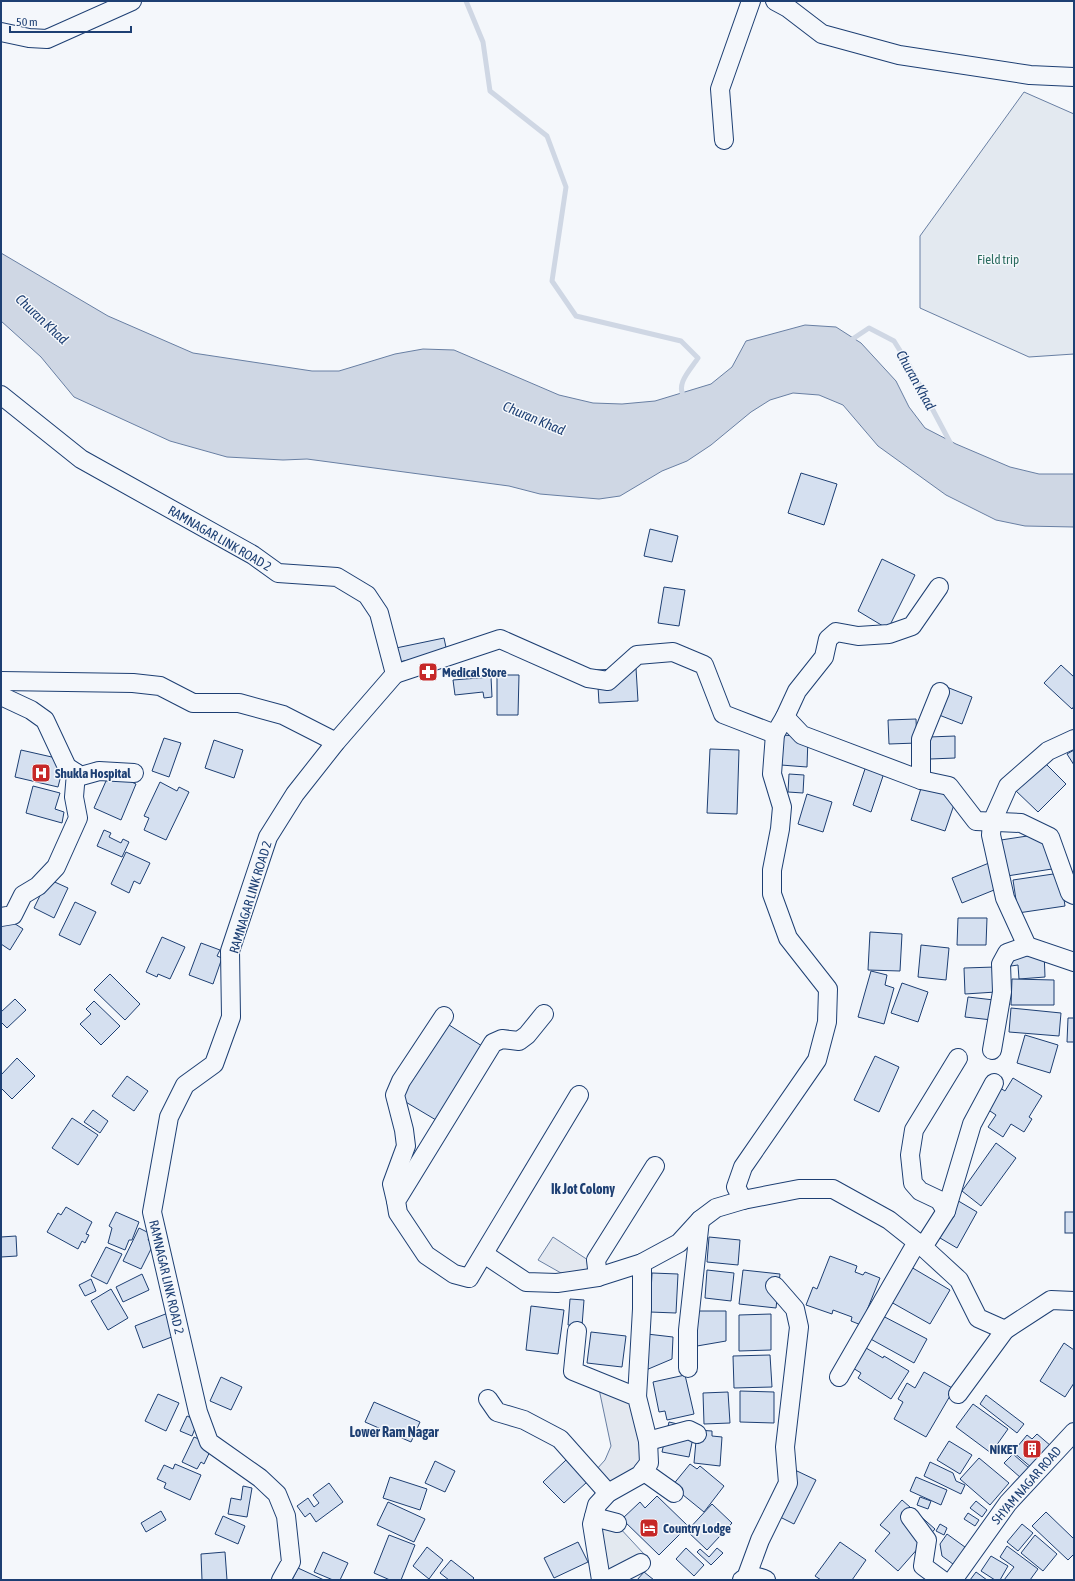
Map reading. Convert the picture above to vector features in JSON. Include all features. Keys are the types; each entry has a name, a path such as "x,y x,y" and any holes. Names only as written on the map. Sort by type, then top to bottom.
{"street":[{"path":"1,32 29,38 48,39 132,1"},
{"path":"724,140 720,89 751,1"},
{"path":"775,1 788,8 822,34 900,55 1030,75 1074,77"},
{"name":"RAMNAGAR LINK ROAD 2","path":"1,395 81,459 253,555 278,573 337,577 367,595 379,613 395,674 336,742 295,794 268,837 230,952 231,1017 214,1064 185,1085 169,1118 152,1212 198,1412 209,1442 260,1478 277,1494 286,1516 291,1562 281,1580"},
{"path":"743,1200 736,1187 743,1167 817,1060 827,1022 828,989 788,938 772,894 772,870 780,829 782,807 772,774 775,734 797,691 824,657 828,639 836,632 858,636 889,634 912,626 939,587"},
{"path":"395,674 500,639 588,678 608,680 637,655 673,652 704,665 723,714 775,734"},
{"path":"1,681 133,683 160,686 193,703 239,703 283,714 336,742"},
{"path":"921,780 921,739 940,692"},
{"path":"1,696 31,710 45,720 67,767 76,773 82,776 99,771 134,773"},
{"path":"785,717 802,735 921,780 949,786 976,821 1021,823 1050,837 1070,893 1074,895"},
{"path":"1027,946 1005,898 991,836 992,822 1008,786 1048,751 1074,739"},
{"path":"1,916 13,915 23,896 38,886 56,867 78,818 74,797 76,773"},
{"path":"992,1050 1002,992 1001,964 1007,953 1027,946 1074,962"},
{"path":"396,1201 493,1043 502,1039 519,1041 527,1035 544,1014"},
{"path":"444,1016 401,1081 395,1094 404,1130 406,1146 392,1184 398,1213 426,1255 454,1274 469,1278 579,1095"},
{"path":"946,1211 939,1200 920,1191 913,1183 910,1155 914,1130 958,1058"},
{"path":"838,1377 920,1244 946,1211 972,1124 994,1083"},
{"path":"598,1277 596,1260 655,1166"},
{"path":"484,1254 526,1282 557,1283 598,1277 642,1263 679,1243 700,1220 716,1208 743,1200 799,1189 833,1189 889,1220 920,1244 959,1280 978,1318 1005,1330"},
{"path":"688,1368 688,1330 700,1220"},
{"path":"601,1580 592,1524 597,1505 608,1493 640,1475 649,1463 648,1441 637,1397 642,1309 642,1263"},
{"path":"766,1580 760,1577 744,1579 760,1540 788,1483 785,1447 799,1327 795,1309 775,1286"},
{"path":"958,1394 1005,1330 1051,1300 1074,1301"},
{"path":"577,1331 573,1371 637,1397"},
{"path":"488,1399 497,1412 524,1420 560,1439 608,1493"},
{"path":"648,1441 689,1430 697,1434"},
{"name":"SHYAM NAGAR ROAD","path":"953,1580 1008,1503 1074,1432"},
{"path":"643,1471 674,1494"},
{"path":"594,1517 617,1523"},
{"path":"910,1517 927,1540 922,1566 942,1580"},
{"path":"608,1580 641,1563"}],"green space":[{"name":"Field trip","path":"1024,92 1074,114 1074,354 1029,357 920,308 920,236"},
{"path":"618,1526 644,1554 637,1560 607,1572 599,1528"}],"shaded area":[{"path":"553,1237 591,1262 588,1274 561,1273 538,1260"},
{"path":"599,1389 632,1401 644,1456 640,1464 610,1484 596,1470 605,1460 611,1446"}],"water":[{"path":"1,253 108,316 193,353 312,371 339,371 395,354 423,349 454,350 559,395 593,403 622,404 655,401 711,384 732,367 746,341 805,325 836,327 861,343 896,381 909,407 925,428 956,444 1010,467 1039,474 1074,474 1074,527 1025,526 996,520 946,495 878,446 843,405 819,395 793,393 770,400 751,412 711,445 687,461 662,471 620,496 599,499 540,494 509,486 307,459 283,460 227,457 170,441 74,397 41,357 1,321"}],"building":[{"path":"801,473 837,484 824,525 788,513"},
{"path":"650,529 678,536 672,562 644,556"},
{"path":"882,559 915,575 888,629 858,611"},
{"path":"664,587 685,590 679,626 658,623"},
{"path":"444,638 447,652 399,662 396,648"},
{"path":"1061,665 1074,677 1074,706 1072,709 1044,683"},
{"path":"636,668 638,701 599,703 597,670"},
{"path":"497,675 519,675 518,715 497,715"},
{"path":"491,677 492,697 484,698 483,692 455,695 453,680"},
{"path":"944,686 972,697 962,724 934,713"},
{"path":"916,719 917,743 889,744 888,720"},
{"path":"783,735 808,737 807,767 781,765"},
{"path":"955,736 955,758 930,759 929,737"},
{"path":"164,738 181,743 169,777 152,771"},
{"path":"214,740 243,750 234,778 205,768"},
{"path":"710,749 739,750 737,814 707,813"},
{"path":"21,750 65,760 58,787 15,777"},
{"path":"1074,750 1074,765 1067,754"},
{"path":"1042,760 1066,784 1038,812 1014,789"},
{"path":"866,766 884,773 871,812 853,805"},
{"path":"110,772 136,784 121,820 94,808"},
{"path":"789,774 804,775 803,793 788,792"},
{"path":"160,782 177,791 179,787 189,792 166,840 144,830 149,818 144,816"},
{"path":"923,782 958,793 945,831 911,820"},
{"path":"33,786 60,793 55,809 64,812 62,823 26,813"},
{"path":"807,794 832,802 823,832 798,824"},
{"path":"104,830 111,833 109,837 121,843 123,839 129,842 122,857 97,846"},
{"path":"1047,833 1052,869 1007,876 1001,840"},
{"path":"126,852 150,863 140,884 134,881 129,893 111,884"},
{"path":"989,863 999,888 962,903 952,878"},
{"path":"1060,873 1065,906 1018,913 1013,880"},
{"path":"48,879 68,888 54,918 34,908"},
{"path":"75,902 96,912 80,945 59,935"},
{"path":"6,918 23,929 10,950 1,944 1,927"},
{"path":"958,918 987,918 986,945 957,945"},
{"path":"870,932 902,934 900,971 868,970"},
{"path":"162,937 185,947 170,979 158,974 157,977 146,972"},
{"path":"201,943 220,950 217,956 222,958 213,984 189,975"},
{"path":"921,945 949,948 946,980 918,977"},
{"path":"1044,950 1045,977 1019,979 1018,965 1011,966 1010,952"},
{"path":"995,967 996,992 965,994 964,968"},
{"path":"871,971 887,975 885,985 894,988 884,1024 858,1017"},
{"path":"110,974 140,1004 125,1020 94,990"},
{"path":"1012,979 1054,980 1054,1005 1011,1005"},
{"path":"902,983 928,992 918,1022 891,1013"},
{"path":"968,997 994,1000 992,1020 965,1017"},
{"path":"15,999 26,1010 7,1028 1,1022 1,1012"},
{"path":"94,1001 120,1026 101,1045 80,1024 91,1014 86,1009"},
{"path":"1011,1008 1061,1013 1059,1036 1009,1032"},
{"path":"1068,1018 1074,1018 1074,1042 1067,1042"},
{"path":"446,1023 482,1046 436,1120 399,1098"},
{"path":"1025,1035 1058,1045 1050,1073 1017,1063"},
{"path":"875,1056 899,1067 879,1112 854,1100"},
{"path":"17,1058 35,1076 12,1099 1,1088 1,1075"},
{"path":"127,1076 148,1091 134,1111 112,1096"},
{"path":"1013,1078 1042,1096 1029,1117 1032,1119 1024,1132 1011,1124 1003,1137 988,1127 996,1115 984,1107 997,1086 1005,1091"},
{"path":"93,1110 108,1121 100,1133 84,1122"},
{"path":"72,1118 98,1135 78,1165 52,1148"},
{"path":"996,1143 1016,1158 981,1206 962,1191"},
{"path":"955,1199 977,1212 957,1248 935,1235"},
{"path":"66,1207 92,1222 86,1234 89,1235 85,1243 82,1241 78,1249 47,1232 58,1213 61,1215"},
{"path":"116,1212 139,1222 132,1240 129,1240 125,1250 108,1243 112,1228 109,1226"},
{"path":"1065,1212 1074,1212 1074,1233 1065,1233"},
{"path":"139,1228 151,1234 148,1240 154,1243 141,1269 123,1261"},
{"path":"16,1236 17,1256 1,1257 1,1237"},
{"path":"709,1237 740,1240 738,1265 707,1262"},
{"path":"106,1247 122,1254 107,1284 91,1276"},
{"path":"830,1256 857,1266 855,1272 863,1275 865,1272 880,1278 861,1325 851,1321 852,1317 833,1310 832,1314 806,1305 813,1287 817,1289"},
{"path":"911,1267 950,1290 930,1324 891,1302"},
{"path":"707,1270 734,1273 731,1301 705,1298"},
{"path":"743,1270 780,1274 776,1308 739,1304"},
{"path":"652,1273 678,1274 676,1313 650,1312"},
{"path":"142,1274 149,1290 123,1302 116,1287"},
{"path":"91,1279 96,1291 85,1296 79,1285"},
{"path":"111,1289 128,1318 108,1330 91,1301"},
{"path":"570,1299 584,1300 582,1326 568,1325"},
{"path":"531,1306 564,1310 558,1354 526,1350"},
{"path":"696,1311 726,1311 726,1341 697,1346"},
{"path":"168,1313 177,1335 143,1348 135,1326"},
{"path":"771,1314 771,1350 739,1351 739,1315"},
{"path":"879,1314 927,1339 914,1363 867,1337"},
{"path":"591,1332 626,1336 622,1367 587,1363"},
{"path":"647,1334 673,1337 672,1359 646,1370"},
{"path":"1064,1343 1074,1350 1074,1383 1065,1397 1040,1381"},
{"path":"861,1345 883,1358 884,1356 909,1371 891,1399 858,1378 861,1373 848,1365"},
{"path":"770,1355 772,1387 734,1388 733,1356"},
{"path":"924,1372 954,1389 926,1437 894,1419 903,1402 898,1399 907,1383 915,1388"},
{"path":"685,1375 694,1414 667,1420 665,1411 659,1412 653,1382"},
{"path":"221,1377 242,1387 231,1410 210,1401"},
{"path":"740,1391 774,1392 774,1423 740,1422"},
{"path":"728,1392 730,1423 704,1424 703,1393"},
{"path":"158,1394 179,1403 166,1431 145,1421"},
{"path":"986,1395 1024,1424 1017,1433 980,1404"},
{"path":"374,1402 420,1422 411,1442 365,1422"},
{"path":"973,1404 1008,1429 991,1453 956,1427"},
{"path":"187,1416 198,1421 192,1436 180,1431"},
{"path":"669,1422 695,1428 689,1457 662,1452"},
{"path":"697,1430 712,1431 712,1436 722,1437 720,1466 694,1463"},
{"name":"NIKET","path":"1037,1434 1051,1446 1032,1468 1013,1452 1027,1435 1032,1439"},
{"path":"194,1437 213,1445 204,1464 201,1462 197,1469 182,1462"},
{"path":"949,1441 972,1455 960,1474 937,1460"},
{"path":"1013,1454 1029,1468 1021,1478 1004,1463"},
{"path":"979,1458 1009,1483 990,1505 960,1479"},
{"path":"566,1460 587,1482 564,1503 543,1482"},
{"path":"435,1461 455,1471 445,1492 425,1483"},
{"path":"930,1462 953,1473 956,1481 965,1485 961,1494 924,1476"},
{"path":"175,1464 201,1475 190,1500 164,1488 166,1483 157,1479 164,1465 173,1469"},
{"path":"690,1464 697,1469 700,1466 724,1486 704,1512 672,1486"},
{"path":"797,1471 816,1480 794,1524 776,1515"},
{"path":"390,1477 427,1489 420,1510 383,1498"},
{"path":"916,1477 947,1490 941,1505 910,1491"},
{"path":"329,1483 343,1502 316,1522 310,1513 305,1517 297,1506 308,1498 314,1507 319,1503 313,1495"},
{"path":"243,1486 252,1488 247,1517 228,1514 231,1498 241,1500"},
{"path":"657,1496 688,1526 659,1555 622,1519 640,1502 645,1508"},
{"path":"920,1497 931,1501 928,1509 917,1505"},
{"path":"902,1500 935,1529 898,1571 875,1551 890,1533 880,1525"},
{"path":"976,1501 987,1510 982,1517 970,1508"},
{"path":"388,1502 425,1519 414,1542 377,1525"},
{"path":"712,1504 732,1523 707,1550 687,1531"},
{"path":"161,1511 166,1520 146,1532 141,1523"},
{"path":"1046,1512 1074,1539 1074,1554 1068,1560 1032,1526"},
{"path":"968,1513 979,1520 975,1526 964,1519"},
{"path":"223,1516 245,1526 238,1544 215,1534"},
{"path":"940,1524 947,1528 944,1535 936,1531"},
{"path":"1022,1524 1033,1533 1018,1551 1007,1542"},
{"path":"947,1534 969,1550 957,1567 942,1556 940,1544"},
{"path":"389,1535 415,1545 401,1580 390,1580 374,1573"},
{"path":"1035,1535 1057,1554 1043,1571 1021,1553"},
{"path":"578,1542 588,1562 554,1578 544,1558"},
{"path":"840,1542 866,1560 852,1580 821,1580 815,1576"},
{"path":"1007,1546 1038,1569 1030,1580 1004,1580 1014,1567 1000,1557"},
{"path":"427,1547 443,1560 429,1579 413,1566"},
{"path":"686,1548 704,1565 694,1576 676,1559"},
{"path":"717,1548 723,1553 711,1565 697,1552 700,1549 709,1557"},
{"path":"225,1552 227,1580 202,1580 201,1554"},
{"path":"323,1552 348,1563 340,1580 333,1580 314,1572"},
{"path":"991,1556 1008,1566 1000,1580 995,1580 981,1571"},
{"path":"451,1560 474,1578 472,1580 449,1580 440,1573"},
{"path":"298,1568 324,1580 292,1580"},
{"path":"644,1572 654,1580 637,1580"},
{"path":"976,1572 987,1580 970,1580"}],"waterway":[{"path":"466,1 483,42 490,91 547,136 566,187 552,281 576,316 681,341 698,358 682,383 681,388 685,398"},
{"name":"Churan Khad","path":"848,342 869,328 894,341 909,365 952,446"}],"place":[{"name":"Medical Store","path":"428,672"},
{"name":"Shukla Hospital","path":"41,773"},
{"name":"NIKET","path":"1032,1449"},
{"name":"Country Lodge","path":"649,1528"}],"district":[{"name":"Ik Jot Colony","path":"583,1189"},
{"name":"Lower Ram Nagar","path":"394,1432"}]}
